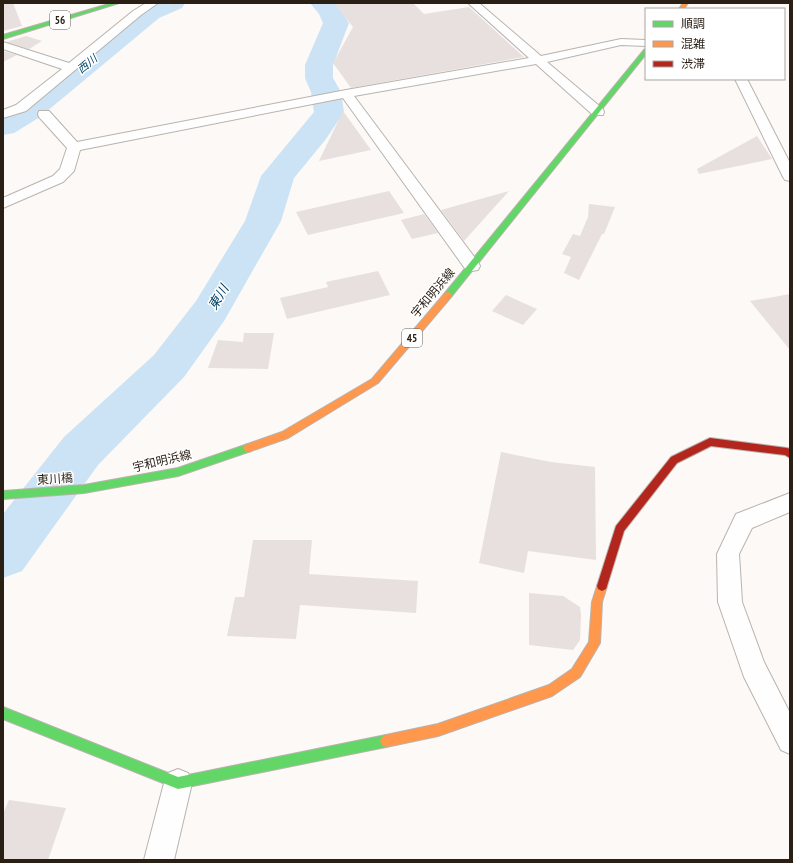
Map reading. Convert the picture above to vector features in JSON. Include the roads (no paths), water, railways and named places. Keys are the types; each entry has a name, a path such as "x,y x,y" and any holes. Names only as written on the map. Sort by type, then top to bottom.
{"main road":[{"name":"56","path":"3,37 117,3"},
{"name":"宇和明浜線","path":"84,489 178,472 285,435 375,381 472,266 645,52"},
{"path":"3,713 178,783 438,730 552,690 576,673 594,643 597,602 620,529 674,460 710,442 787,452 790,454"},
{"name":"東川橋","path":"3,495 84,489"}],"street":[{"path":"3,114 21,108 69,66 137,13 154,3"},
{"path":"473,3 598,112"},
{"path":"74,147 340,95 539,60 621,42 645,43"},
{"path":"3,45 69,66"},
{"path":"742,80 790,177"},
{"path":"340,95 472,266"},
{"path":"44,114 74,147"},
{"path":"3,204 58,179 67,171 74,147"},
{"path":"790,502 744,520 728,554 730,602 753,668 790,741"},
{"path":"159,860 178,783"}],"waterway":[{"name":"西川","path":"3,126 29,111 150,13 173,3"},
{"name":"東川","path":"3,554 81,451 169,366 210,311 263,221 278,176 315,132 329,112 326,92 319,78 319,65 336,23 330,11 322,3"}]}
